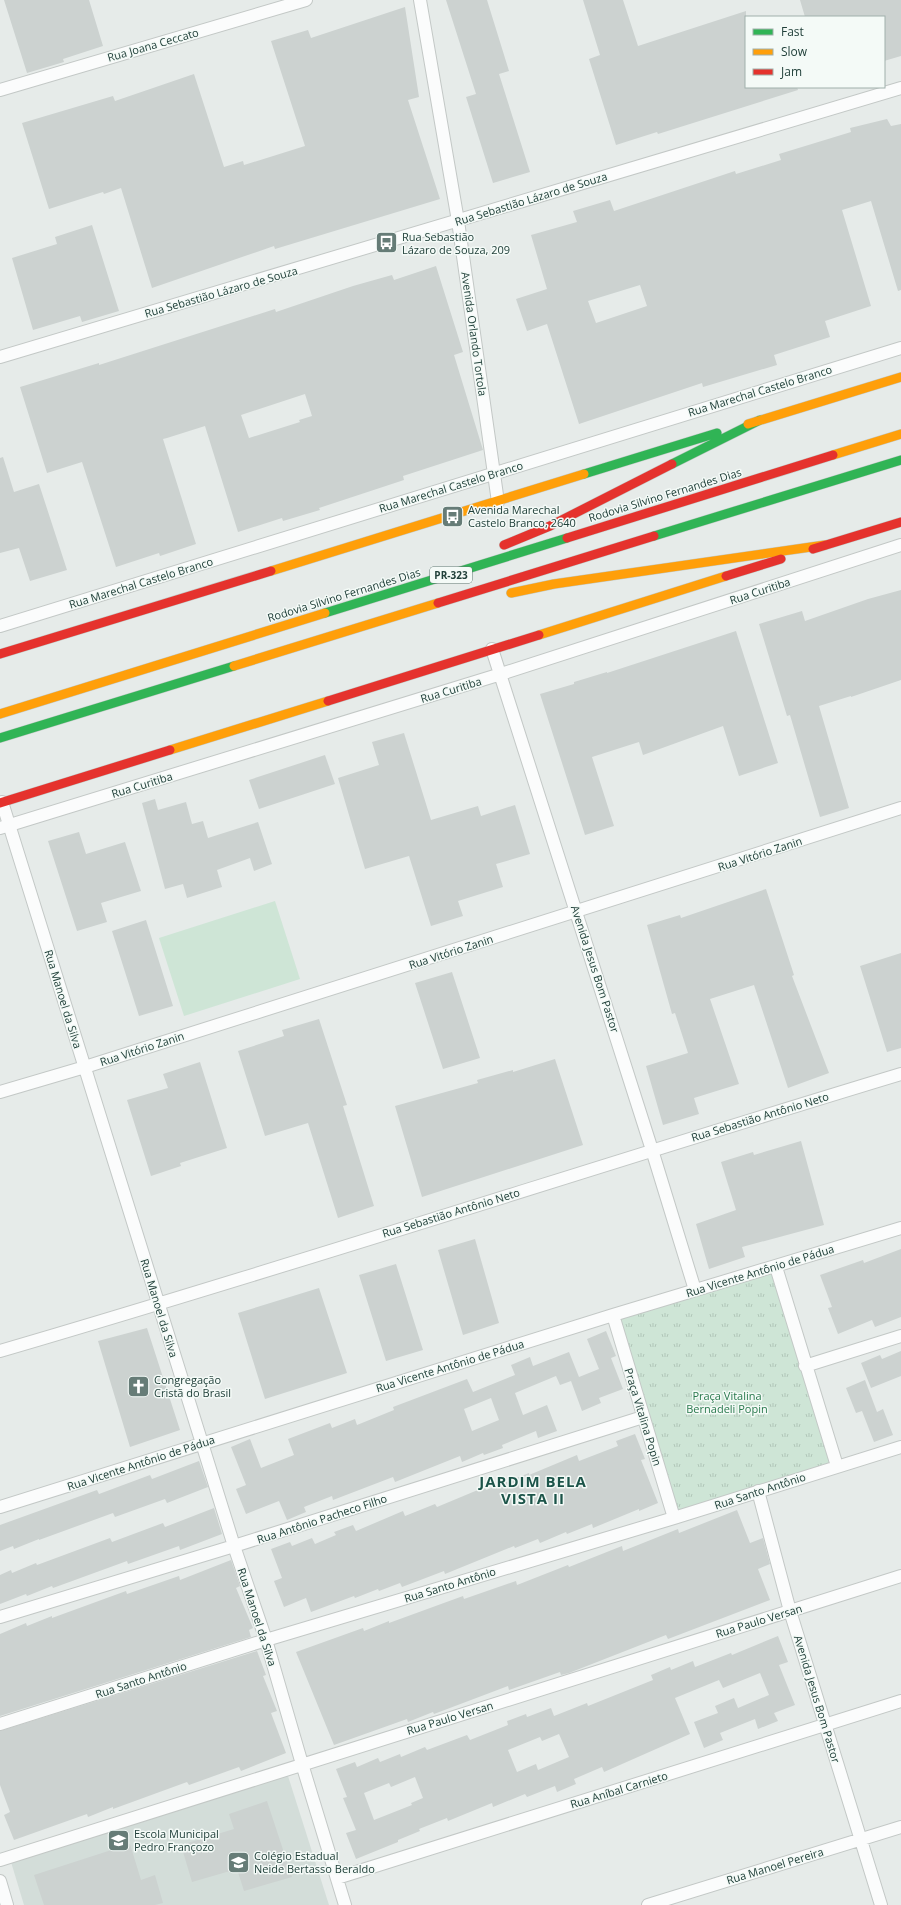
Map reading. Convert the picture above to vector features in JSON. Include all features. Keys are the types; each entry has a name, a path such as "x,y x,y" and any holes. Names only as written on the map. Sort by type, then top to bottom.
{"main road":[{"path":"0,654 498,502 901,376"},
{"path":"499,547 550,526 760,420"},
{"name":"Rodovia Silvino Fernandes Dias","path":"0,714 901,434"},
{"name":"PR-323","path":"0,738 901,460"},
{"path":"1,803 901,522"},
{"path":"501,596 554,584 825,545"},
{"path":"366,601 477,556"},
{"path":"371,623 478,601"}],"street":[{"name":"Rua Joana Ceccato","path":"0,90 306,0"},
{"name":"Avenida Orlando Tortola","path":"420,0 458,221 498,502"},
{"name":"Rua Sebastião Lázaro de Souza","path":"0,357 901,88"},
{"name":"Rua Marechal Castelo Branco","path":"0,626 901,348"},
{"path":"880,529 887,549"},
{"name":"Rua Curitiba","path":"5,827 501,674 901,545"},
{"name":"Avenida Jesus Bom Pastor","path":"492,649 652,1150 695,1290"},
{"name":"Rua Manoel da Silva","path":"1,803 5,827 84,1067 234,1546 266,1640 345,1905"},
{"name":"Rua Vitório Zanin","path":"0,1092 576,912 901,808"},
{"name":"Rua Sebastião Antônio Neto","path":"0,1351 158,1304 901,1074"},
{"name":"Rua Vicente Antônio de Pádua","path":"0,1507 613,1315 901,1228"},
{"path":"776,1267 805,1366 837,1466"},
{"name":"Praça Vitalina Popin","path":"613,1315 674,1518"},
{"path":"805,1366 901,1336"},
{"name":"Rua Antônio Pacheco Filho","path":"0,1617 234,1546 643,1417"},
{"name":"Rua Santo Antônio","path":"0,1724 266,1640 674,1518 901,1446"},
{"name":"Avenida Jesus Bom Pastor","path":"758,1491 790,1611 881,1905"},
{"name":"Rua Paulo Versan","path":"0,1860 901,1576"},
{"name":"Rua Aníbal Carnieto","path":"337,1878 901,1701"},
{"name":"Rua Manoel Pereira","path":"648,1905 901,1827"},
{"path":"0,1881 7,1905"}],"shaded area":[{"name":"Colégio Estadual Neide Bertasso Beraldo","path":"288,1776 329,1905 24,1905 11,1862"}],"green space":[{"path":"275,901 300,979 184,1016 159,938"},
{"name":"Praça Vitalina Bernadeli Popin","path":"776,1267 837,1466 674,1518 613,1315"}],"building":[{"path":"4,0 89,0 103,46 63,59 64,62 27,73"},
{"path":"446,0 487,0 509,71 499,74 530,172 493,183 466,97 476,94"},
{"path":"583,0 623,0 638,46 746,11 745,88 797,88 798,90 658,134 657,132 616,145 589,59 600,55"},
{"path":"800,0 901,0 901,56 885,61 885,16 805,16"},
{"path":"405,7 419,97 408,100 440,199 275,249 274,246 152,288 121,188 49,209 22,123 113,96 115,101 194,74 224,167 243,161 244,165 305,146 271,41 308,30 311,38"},
{"path":"887,119 891,126 901,124 901,290 898,291 871,201 842,210 871,306 825,321 830,337 774,355 777,365 703,387 702,383 579,424 547,324 527,331 516,299 547,289 531,235 577,222 573,211 610,200 614,211 735,171 736,174 781,160 779,154 851,132 850,128","holes":["640,285 647,306 596,323 588,301"]},
{"path":"92,225 119,311 82,322 80,316 33,330 12,258 57,244 55,237"},
{"path":"436,266 463,352 454,355 483,450 403,476 404,480 319,508 320,510 283,521 282,518 238,532 205,426 163,439 196,544 160,556 159,553 116,567 82,462 47,473 20,387 99,363 99,365 275,309 276,312 353,286 392,275 394,280","holes":["305,394 312,416 299,420 300,422 249,438 241,415"]},
{"path":"3,457 14,492 39,484 67,570 30,581 19,548 0,553 0,458"},
{"path":"901,590 901,680 819,706 849,808 820,817 790,715 787,716 759,624 802,611 805,621 868,599"},
{"path":"736,631 778,763 739,776 723,726 643,755 639,742 592,757 614,826 585,835 540,694"},
{"path":"404,733 431,820 478,806 481,816 515,805 530,854 496,864 503,887 458,901 463,916 431,926 409,856 365,869 338,778 379,765 372,742"},
{"path":"325,755 335,784 259,809 249,780"},
{"path":"155,799 158,810 186,802 192,824 203,821 208,838 258,822 272,864 254,871 250,858 217,870 222,887 187,898 183,884 165,889 142,803"},
{"path":"79,832 86,854 125,842 141,891 101,903 107,922 77,931 48,841"},
{"path":"766,889 794,975 792,976 829,1073 788,1088 754,985 710,999 739,1084 694,1098 699,1114 663,1125 646,1066 688,1053 675,1013 672,1014 647,925 680,915 681,918"},
{"path":"146,920 173,1006 139,1016 112,931"},
{"path":"901,953 901,1048 887,1052 860,966"},
{"path":"452,972 480,1058 443,1069 415,983"},
{"path":"319,1019 347,1105 343,1106 374,1206 338,1218 308,1123 265,1136 238,1051 284,1036 282,1030"},
{"path":"555,1059 583,1145 422,1197 395,1106 478,1083 477,1080 513,1070 513,1072"},
{"path":"200,1062 227,1148 180,1163 181,1166 151,1176 127,1100 168,1088 163,1074"},
{"path":"801,1141 824,1225 742,1247 745,1257 709,1269 696,1224 736,1210 721,1162 753,1152 754,1155"},
{"path":"475,1239 499,1323 463,1335 438,1250"},
{"path":"901,1249 901,1317 875,1327 872,1320 838,1334 828,1308 832,1307 820,1275 863,1260 864,1263"},
{"path":"396,1264 423,1350 386,1361 359,1275"},
{"path":"319,1288 347,1373 265,1399 238,1313"},
{"name":"Congregação Cristã do Brasil","path":"147,1328 180,1430 130,1447 98,1341"},
{"path":"606,1331 616,1356 611,1358 623,1389 599,1398 601,1403 582,1411 571,1381 560,1385 556,1376 515,1393 523,1415 547,1405 557,1431 538,1438 536,1431 502,1445 503,1448 484,1455 483,1453 462,1462 460,1456 395,1482 393,1477 333,1500 332,1496 304,1507 306,1512 287,1520 279,1501 246,1514 236,1489 246,1485 231,1447 250,1439 261,1468 294,1455 288,1439 330,1423 332,1428 355,1419 357,1425 394,1410 393,1407 467,1379 473,1392 515,1375 511,1365 530,1357 533,1366 569,1352 579,1377 599,1369 587,1339","holes":["491,1398 499,1420 472,1431 464,1409"]},
{"path":"901,1351 901,1376 871,1388 861,1363 880,1355 882,1359"},
{"path":"865,1380 877,1412 883,1409 893,1435 874,1442 862,1411 856,1413 846,1388"},
{"path":"635,1434 645,1459 641,1460 658,1503 639,1511 639,1509 593,1528 592,1524 567,1534 566,1532 540,1543 538,1539 515,1548 514,1546 445,1574 444,1571 402,1587 400,1583 379,1591 378,1589 311,1612 306,1598 284,1607 274,1581 282,1578 271,1549 290,1542 292,1546 312,1538 315,1544 336,1535 334,1532 353,1525 356,1531 403,1511 405,1516 435,1504 437,1507 485,1487 486,1490 529,1473 529,1475 577,1455 579,1461 618,1446 616,1441"},
{"path":"199,1461 208,1487 167,1503 165,1499 115,1517 113,1513 14,1549 13,1546 0,1551 0,1525 97,1490 99,1494 150,1475 152,1479"},
{"path":"214,1508 222,1534 180,1550 179,1546 128,1564 127,1561 53,1588 52,1586 27,1596 26,1594 0,1604 0,1575 11,1570 12,1573 36,1563 37,1565 110,1538 112,1542 163,1523 165,1527"},
{"path":"737,1510 750,1543 763,1538 770,1564 758,1569 770,1600 668,1639 666,1635 569,1673 561,1675 560,1672 509,1690 508,1686 434,1714 433,1712 408,1722 407,1719 334,1745 296,1652 363,1628 364,1631 389,1621 389,1623 463,1596 464,1599 516,1581 517,1585 568,1565 569,1567 622,1546 623,1551 678,1529 679,1533"},
{"path":"231,1560 240,1586 236,1588 253,1628 249,1630 251,1637 0,1716 0,1634 26,1623 27,1626 52,1616 52,1618 126,1591 127,1594 179,1576 180,1580"},
{"path":"778,1636 788,1662 779,1665 795,1705 774,1713 778,1721 758,1729 755,1719 720,1733 723,1740 704,1748 694,1722 718,1713 715,1706 734,1698 738,1708 769,1695 760,1673 723,1688 719,1680 675,1698 690,1734 604,1772 602,1767 574,1779 576,1784 557,1792 555,1786 527,1797 525,1794 493,1807 492,1803 448,1821 447,1818 419,1829 420,1831 398,1840 398,1842 356,1859 346,1833 356,1830 343,1798 347,1797 336,1769 355,1762 357,1767 378,1758 380,1762 400,1754 401,1757 425,1747 427,1750 467,1735 470,1740 508,1725 507,1721 526,1714 527,1717 551,1708 554,1716 587,1703 588,1706 653,1680 651,1675 670,1667 671,1670 693,1661 695,1667 731,1653 732,1655","holes":["559,1734 569,1757 538,1770 536,1764 517,1772 508,1750 540,1737 542,1741","415,1777 423,1798 411,1803 412,1805 374,1820 364,1793 389,1783 391,1787"]},
{"path":"257,1651 266,1675 263,1676 277,1711 271,1713 286,1753 241,1771 239,1767 189,1785 187,1782 113,1809 113,1807 88,1817 87,1814 14,1840 4,1815 10,1812 0,1785 0,1731"},
{"path":"267,1801 292,1877 244,1891 237,1869 192,1882 181,1845 234,1829 229,1814"},
{"path":"130,1844 141,1880 155,1875 163,1903 155,1905 44,1905 34,1875"}],"traffic: fast":[{"path":"672,464 760,420"},
{"path":"584,474 717,433"},
{"path":"654,536 901,460"},
{"path":"325,613 567,538"},
{"path":"0,738 234,666"}],"traffic: slow":[{"path":"748,424 901,377"},
{"path":"833,455 901,434"},
{"path":"271,571 584,474"},
{"path":"511,593 554,584 825,545"},
{"path":"539,635 726,576"},
{"path":"234,666 438,603"},
{"path":"0,714 325,613"},
{"path":"170,750 328,701"}],"traffic: jam":[{"path":"567,538 833,455"},
{"path":"504,545 550,526 672,464"},
{"path":"813,549 901,522"},
{"path":"438,603 654,536"},
{"path":"726,576 781,559"},
{"path":"0,654 271,571"},
{"path":"328,701 539,635"},
{"path":"0,803 170,750"}],"place":[{"name":"Rua Sebastião Lázaro de Souza, 209","path":"386,243"},
{"name":"Avenida Marechal Castelo Branco, 2640","path":"452,516"},
{"name":"Congregação Cristã do Brasil","path":"139,1386"},
{"name":"Escola Municipal Pedro Françozo","path":"118,1840"},
{"name":"Colégio Estadual Neide Bertasso Beraldo","path":"239,1862"}],"district":[{"name":"JARDIM BELA VISTA II","path":"533,1490"}]}
